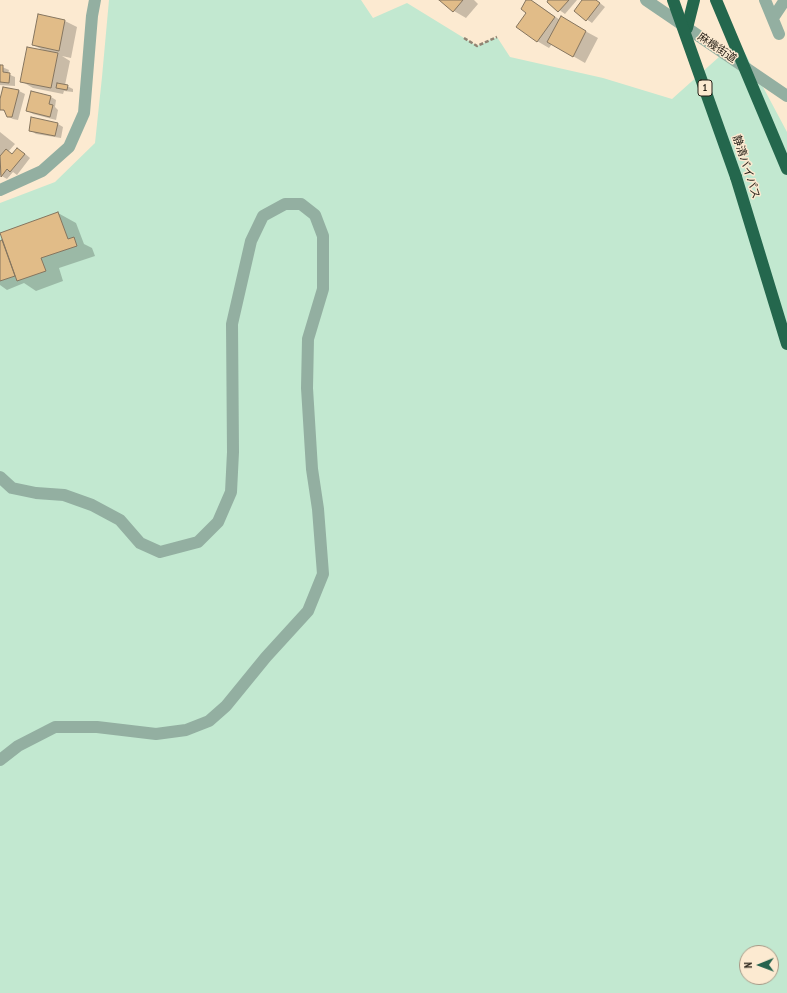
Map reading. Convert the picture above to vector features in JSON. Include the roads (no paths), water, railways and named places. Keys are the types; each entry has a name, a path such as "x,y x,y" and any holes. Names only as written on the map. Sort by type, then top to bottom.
{"highway":[{"name":"静清バイパス","path":"673,0 736,177 787,344"},
{"path":"672,18 678,0"},
{"path":"687,28 694,0"},
{"path":"716,0 787,169"}],"street":[{"path":"0,190 42,171 69,148 84,113 92,16 95,0"},
{"name":"麻機街道","path":"646,0 787,96"},
{"path":"765,0 779,34"},
{"path":"773,18 785,0"},
{"path":"0,478 12,488 36,493 64,495 92,505 120,520 140,543 160,552 198,542 218,522 231,492 233,452 232,324 251,241 263,216 285,204 301,204 315,215 323,236 323,289 308,338 307,388 312,469 318,509 323,574 308,611 266,657 226,706 209,721 186,730 156,734 97,727 55,727 18,746 0,760"}]}
